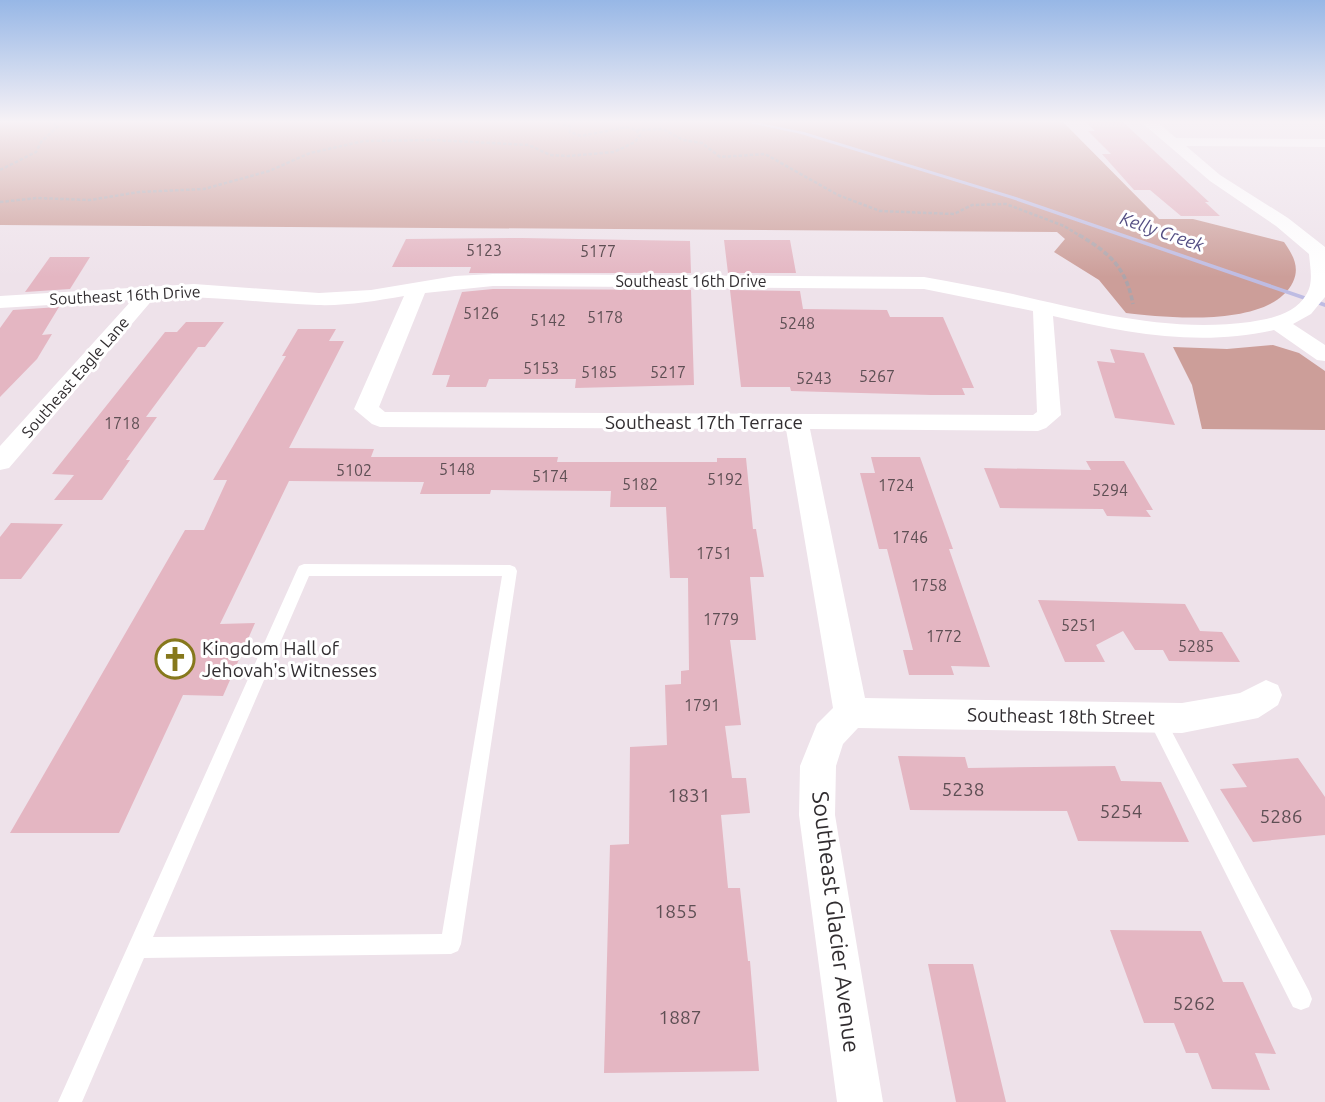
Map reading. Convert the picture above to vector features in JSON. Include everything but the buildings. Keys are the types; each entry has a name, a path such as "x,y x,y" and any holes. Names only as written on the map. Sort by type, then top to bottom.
{"street":[{"path":"1209,173 1322,252"},
{"name":"Southeast 16th Drive","path":"0,302 194,290 319,299 371,296 493,280 924,283 965,288 1043,309 1144,330 1208,333 1277,323 1298,314 1313,300 1320,287 1322,252"},
{"name":"Southeast 17th Terrace","path":"417,288 366,409 380,419 1028,424 1045,420 1049,415 1043,309"},
{"name":"Southeast Eagle Lane","path":"0,462 150,291"},
{"path":"1277,323 1325,355"},
{"path":"797,422 851,713"},
{"name":"Southeast 18th Street","path":"851,713 1182,718 1246,707 1266,695"},
{"name":"Southeast Glacier Avenue","path":"851,713 829,735 818,766 817,815 860,1102"}],"lane":[{"path":"70,1102 137,948 304,570 510,571 451,944 137,948"},
{"path":"1156,718 1301,999"}],"path":[{"path":"0,202 37,198 90,200 146,192 204,189 261,173"},
{"path":"800,173 838,195 880,211 954,214 972,205 1006,204 1065,226 1102,248 1128,280 1133,304 1141,315 1144,330"}],"shaded area":[{"path":"0,173 1114,173 1159,219 1193,219 1284,242 1293,256 1296,271 1293,282 1281,297 1263,307 1217,317 1191,318 1126,313 1099,280 1054,252 1065,239 1057,232 0,225"},
{"path":"1273,345 1299,353 1325,371 1325,430 1202,429 1192,385 1173,347 1227,349"}],"waterway":[{"name":"Kelly Creek","path":"934,173 1014,198 1325,305"}],"place":[{"name":"Kingdom Hall of Jehovah's Witnesses","path":"175,659"}]}
